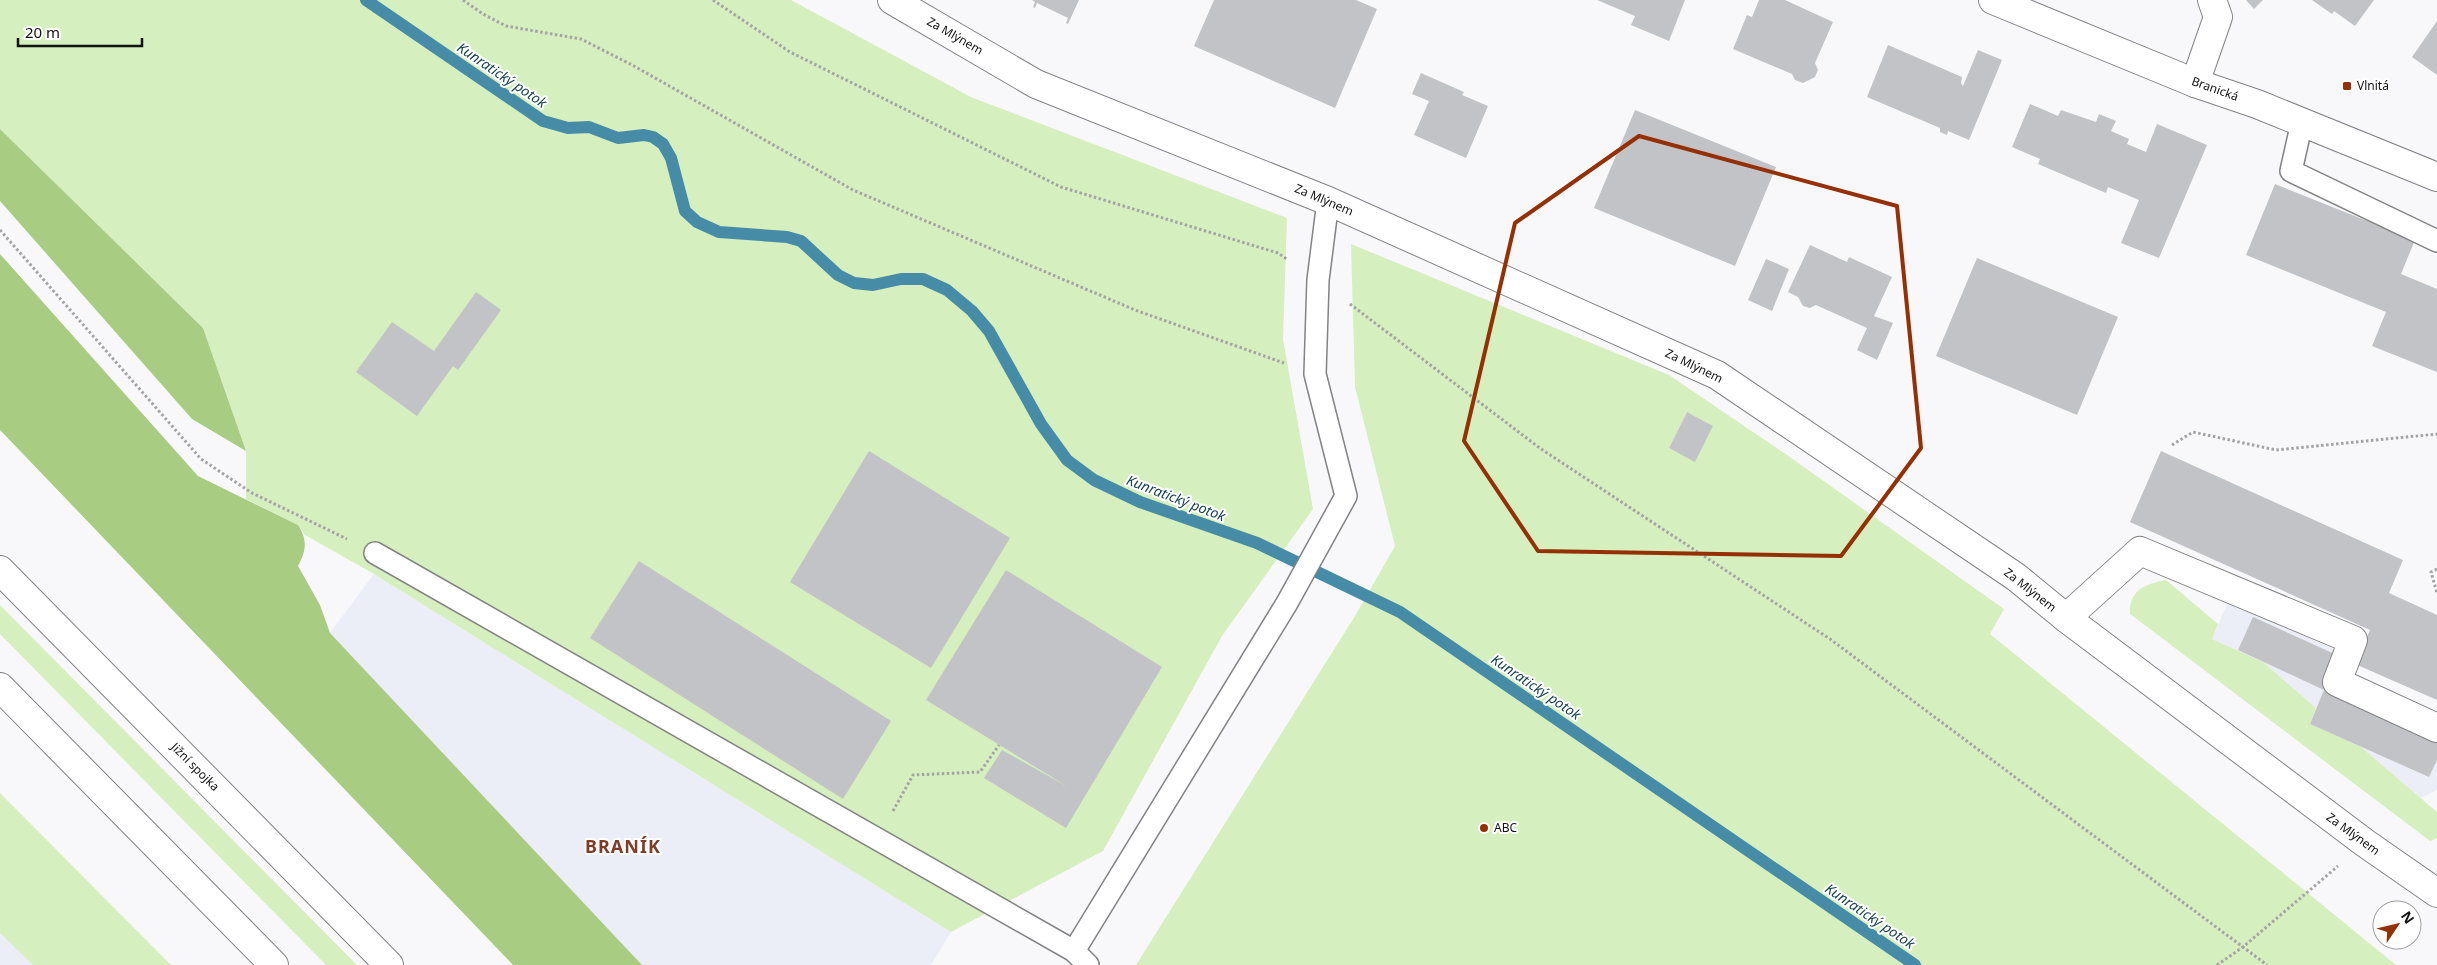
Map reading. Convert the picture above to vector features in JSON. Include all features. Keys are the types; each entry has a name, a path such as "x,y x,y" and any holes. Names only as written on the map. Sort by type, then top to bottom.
{"main road":[{"name":"Za Mlýnem","path":"892,0 1036,84 1328,201 1717,375 2016,577 2066,618 2365,844 2436,891"},
{"name":"Branická","path":"1994,0 2195,83 2302,122 2437,177"},
{"path":"2195,83 2218,17 2212,0"},
{"path":"2066,618 2140,551 2353,640 2337,682 2437,728"},
{"name":"Jižní spojka","path":"0,570 389,965"},
{"path":"0,687 274,965"}],"lane":[{"path":"2302,122 2291,171 2437,241"},
{"path":"375,553 1081,958 1287,603 1346,496 1315,374 1318,280 1328,201"}],"path":[{"path":"463,0 483,14 506,26 580,39 634,66 853,190 1135,310 1315,374"},
{"path":"713,0 790,52 1061,187 1278,253 1318,280 1541,448 1830,639 2266,965"},
{"path":"0,230 201,459 252,493 375,553"},
{"path":"2172,445 2193,432 2276,450 2437,434"},
{"path":"2437,569 2430,572 2437,593"},
{"path":"878,840 913,775 980,772 998,745"},
{"path":"2217,965 2242,947 2365,844"}],"highlighted area":[{"path":"1639,136 1897,206 1921,448 1841,556 1538,551 1464,441 1515,223"}],"shaded area":[{"path":"374,574 951,932 931,965 642,965 330,633"},
{"path":"2228,602 2342,653 2331,686 2437,736 2437,790 2421,798 2361,747 2310,724 2316,708 2263,662 2212,639"},
{"path":"0,933 33,965 0,965"}],"green space":[{"path":"0,0 791,0 971,97 1287,218 1283,339 1313,509 1222,636 1103,851 951,932 374,574 305,535 298,525 246,499 246,451 203,328 0,129"},
{"path":"0,129 203,328 246,451 192,419 0,201"},
{"path":"1351,244 1669,375 1787,455 2004,609 1990,634 2372,945 2372,950 2378,950 2396,965 1136,965 1355,616 1395,546 1355,387","holes":["1687,412 1713,426 1695,461 1669,448"]},
{"path":"0,254 198,476 298,525 305,541 305,546 298,566 320,605 330,633 642,965 513,965 0,430"},
{"path":"2166,580 2218,624 2212,639 2263,662 2316,708 2310,724 2361,747 2437,812 2437,838 2430,841 2130,614 2130,606 2135,594 2145,586"},
{"path":"0,605 357,965 326,965 0,634"},
{"path":"0,793 171,965 33,965 0,933"}],"building":[{"path":"1032,0 1079,0 1068,24 1066,23 1068,18 1037,3 1035,8 1033,7 1035,2"},
{"path":"1214,0 1356,0 1377,9 1335,108 1194,46"},
{"path":"1597,0 1685,0 1669,41 1631,25 1635,16"},
{"path":"1759,0 1785,0 1833,22 1815,63 1818,70 1815,77 1803,83 1795,80 1792,74 1733,49 1747,15 1752,17"},
{"path":"2246,0 2263,0 2254,9"},
{"path":"2312,0 2374,0 2355,26 2334,11 2332,14"},
{"path":"2437,21 2437,75 2412,57"},
{"path":"1888,45 1962,77 1961,83 1963,86 1978,50 2002,60 1969,140 1948,131 1947,135 1940,132 1940,128 1867,97"},
{"path":"1421,73 1464,92 1462,95 1488,106 1466,158 1414,135 1429,101 1412,94"},
{"path":"2030,104 2058,116 2061,110 2096,122 2099,114 2116,121 2111,131 2129,139 2127,144 2146,152 2157,124 2207,145 2159,258 2121,243 2139,200 2108,187 2106,193 2038,164 2040,159 2012,147"},
{"path":"1635,110 1776,167 1735,266 1594,208"},
{"path":"2275,184 2415,240 2401,274 2437,289 2437,372 2372,346 2386,312 2246,255"},
{"path":"1810,245 1847,262 1849,257 1892,277 1874,316 1893,323 1877,360 1857,350 1867,328 1816,305 1810,308 1803,306 1798,297 1788,292"},
{"path":"1977,258 2118,317 2077,415 1936,356"},
{"path":"1766,259 1789,269 1772,311 1748,300"},
{"path":"476,292 501,310 458,370 453,366 417,416 356,372 392,322 434,351"},
{"path":"1687,412 1713,426 1695,462 1669,448"},
{"path":"869,451 1010,538 931,668 790,582"},
{"path":"2161,451 2403,560 2389,593 2437,615 2437,700 2355,664 2370,630 2130,522"},
{"path":"639,561 891,721 843,799 590,638"},
{"path":"1006,570 1162,667 1066,828 984,778 1002,750 1068,787 926,700"},
{"path":"2253,617 2339,656 2324,690 2238,650"},
{"path":"2324,690 2437,741 2437,760 2429,777 2310,724"}],"waterway":[{"name":"Kunratický potok","path":"366,0 543,121 568,128 589,127 618,138 644,135 653,137 663,144 671,158 685,211 697,222 719,232 787,237 801,241 838,275 854,283 873,285 901,279 923,279 947,290 972,311 989,331 1041,424 1067,460 1094,480 1140,502 1257,543 1400,612 1915,965"}],"place":[{"name":"Vlnitá","path":"2347,86"},
{"name":"ABC","path":"1484,828"}],"district":[{"name":"BRANÍK","path":"623,847"}]}
